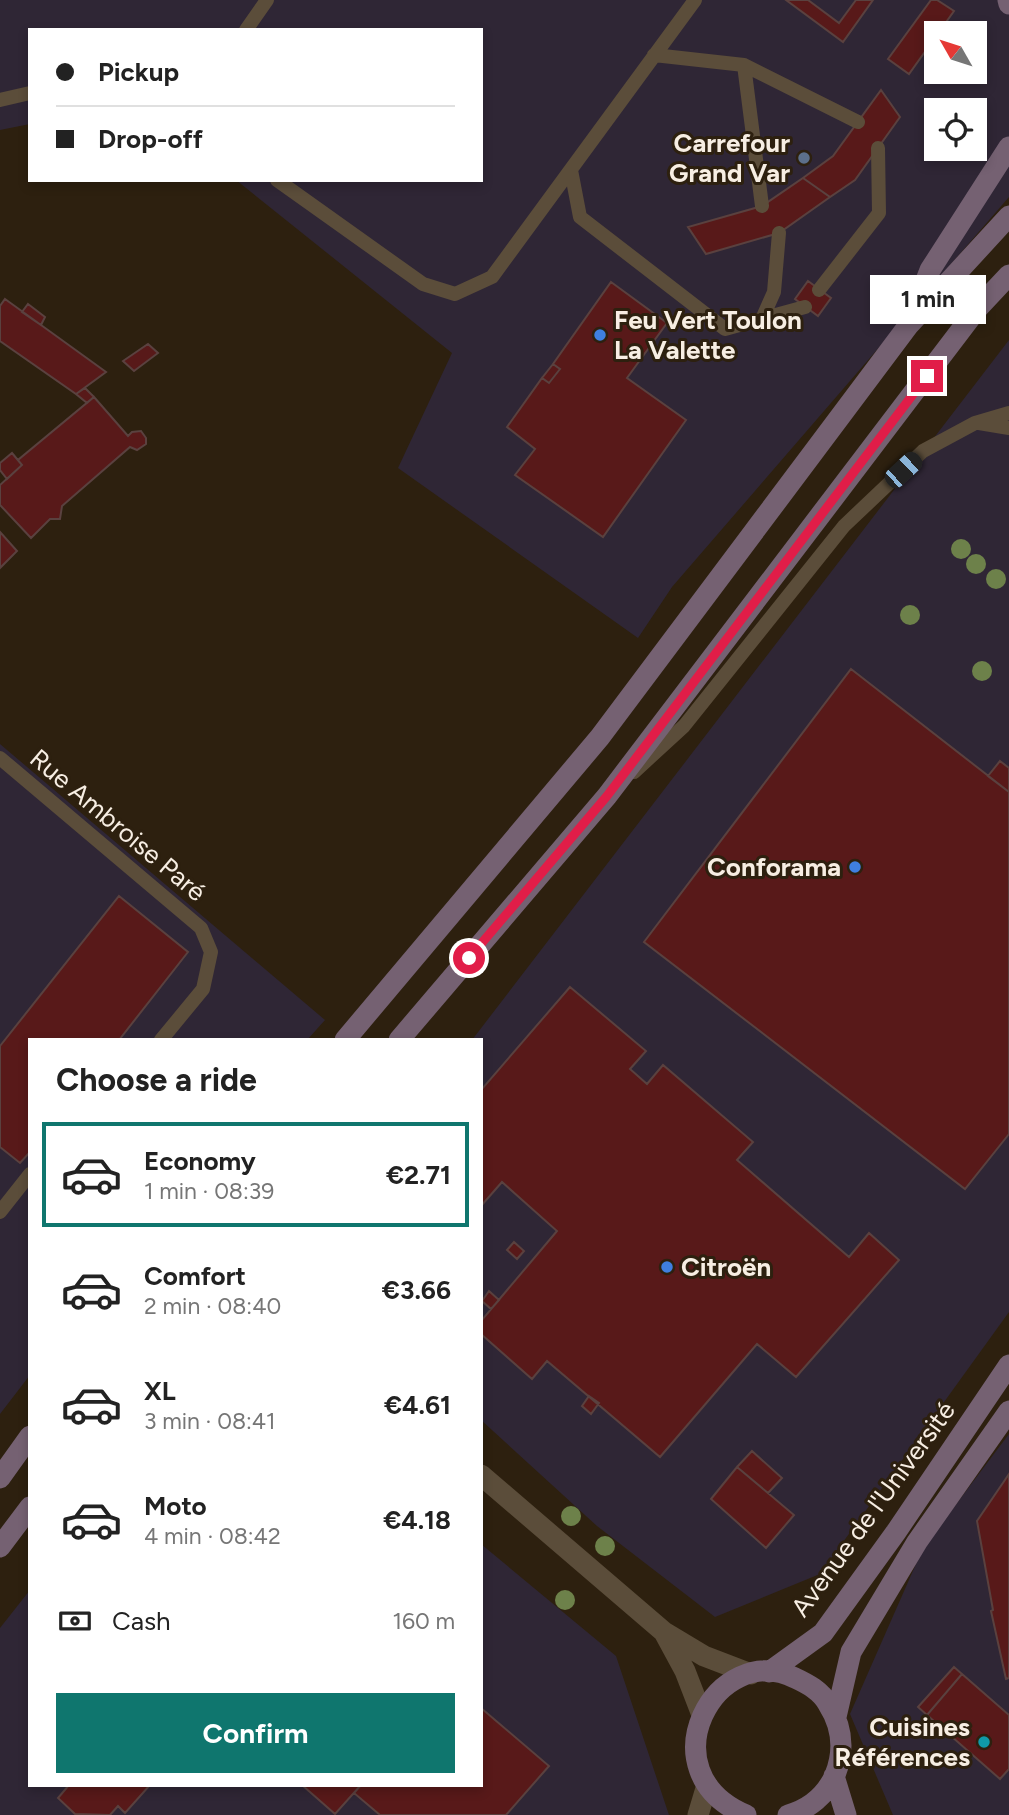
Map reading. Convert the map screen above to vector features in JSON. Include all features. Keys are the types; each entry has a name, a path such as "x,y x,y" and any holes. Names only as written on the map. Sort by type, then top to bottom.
{"main road":[{"path":"908,326 930,270 1009,147"},
{"path":"347,1038 600,737 908,326 1009,216"},
{"path":"401,1038 607,796 977,309 1009,275"},
{"name":"Avenue de l'Université","path":"707,1785 696,1758 697,1729 702,1715 721,1689 760,1673 823,1633 897,1532 1009,1365"},
{"name":"Avenue de l'Université","path":"836,1717 851,1652 917,1542 1009,1412"},
{"path":"0,1478 28,1439"},
{"path":"0,1547 28,1510"},
{"name":"Avenue de l'Université","path":"760,1673 790,1675 809,1684 825,1698 836,1717 842,1740 834,1776 818,1799 801,1811 788,1815"},
{"path":"834,1776 846,1815"},
{"path":"707,1785 718,1799 746,1815"}],"street":[{"path":"483,1477 664,1632 704,1656 760,1673"},
{"path":"664,1632 685,1671 702,1715"},
{"path":"698,1815 707,1785"}],"lane":[{"path":"247,28 267,0"},
{"path":"280,182 423,284 455,294 492,277 695,0"},
{"path":"654,55 744,65 858,122"},
{"path":"744,65 762,206"},
{"path":"0,100 28,93"},
{"path":"819,290 878,213 878,148"},
{"path":"571,170 580,216 726,329 805,307"},
{"path":"762,319 774,292 779,233"},
{"path":"607,796 684,726 844,526 923,451 975,422 1009,413"},
{"path":"975,422 1009,428"},
{"name":"Rue Ambroise Paré","path":"0,758 201,928 211,951 203,989 163,1038"},
{"path":"0,1212 28,1177"}],"shaded area":[{"path":"0,0 1009,0 1009,197 672,587 638,638 398,468 452,353 238,182 483,182 483,28 28,28 28,124 0,130"},
{"path":"1009,340 1009,1312 820,1574 715,1617 597,1526 483,1422 483,1038 474,1038"},
{"path":"0,744 325,1020 309,1038 28,1038 28,1378 0,1414"},
{"path":"1009,1434 1009,1815 893,1815 850,1714 923,1548"},
{"path":"483,1546 616,1656 669,1815 0,1815 0,1628 28,1593 28,1787 483,1787"}],"building":[{"path":"786,0 808,0 839,23 856,0 873,0 843,42"},
{"path":"931,0 937,0 954,11 947,21 924,21 924,53 909,74 888,59"},
{"path":"881,90 900,117 855,180 830,197 803,178 833,156"},
{"path":"803,178 830,197 779,233 706,254 688,227 762,206"},
{"path":"808,281 831,298 818,316 795,299"},
{"path":"611,282 667,323 627,378 686,420 603,537 515,475 535,449 507,427 542,378 549,383 560,369 553,364"},
{"path":"5,299 106,372 76,394 0,341 0,306"},
{"path":"28,304 45,317 41,325 22,312"},
{"path":"148,344 158,353 134,371 123,361"},
{"path":"553,364 560,369 549,383 542,378"},
{"path":"85,388 94,397 87,403 76,394"},
{"path":"94,397 128,436 132,432 141,431 146,438 146,444 137,450 130,447 62,506 60,519 50,519 31,538 0,505 0,485 22,465 18,460"},
{"path":"12,453 22,465 7,479 0,470 0,463"},
{"path":"0,532 17,551 0,568"},
{"name":"Conforama","path":"851,669 1009,792 1009,1134 965,1189 644,942"},
{"path":"1000,761 1009,768 1009,792 988,776"},
{"path":"119,896 188,952 121,1038 28,1038 28,1154 20,1163 0,1147 0,1046"},
{"path":"570,987 646,1051 630,1069 647,1084 663,1065 753,1142 737,1160 849,1257 869,1233 899,1260 796,1377 757,1344 660,1457 547,1361 532,1379 483,1336 483,1319 557,1231 502,1182 483,1204 483,1088"},
{"path":"514,1242 524,1251 517,1259 507,1250"},
{"path":"489,1291 499,1300 491,1309 483,1300"},
{"path":"589,1396 599,1403 591,1414 582,1406"},
{"path":"752,1451 782,1478 768,1493 737,1467"},
{"path":"737,1467 794,1515 766,1548 711,1499"},
{"path":"1009,1474 1009,1678 1006,1679 991,1611 993,1610 977,1521"},
{"path":"954,1667 962,1674 927,1715 918,1707"},
{"name":"Cuisines Références","path":"962,1674 1009,1715 1009,1769 1000,1779 927,1715"},
{"path":"483,1710 549,1766 506,1815 380,1815 354,1793 359,1787 483,1787"},
{"path":"67,1787 148,1787 125,1813 118,1806 110,1815 75,1814 58,1798"},
{"path":"304,1787 359,1787 335,1814"}],"place":[{"name":"Carrefour Grand Var","path":"804,158"},
{"name":"Feu Vert Toulon La Valette","path":"600,335"},
{"name":"Conforama","path":"855,867"},
{"name":"Citroën","path":"667,1267"},
{"name":"Cuisines Références","path":"984,1742"}],"route":[{"path":"469,958 607,796 927,376"}]}
